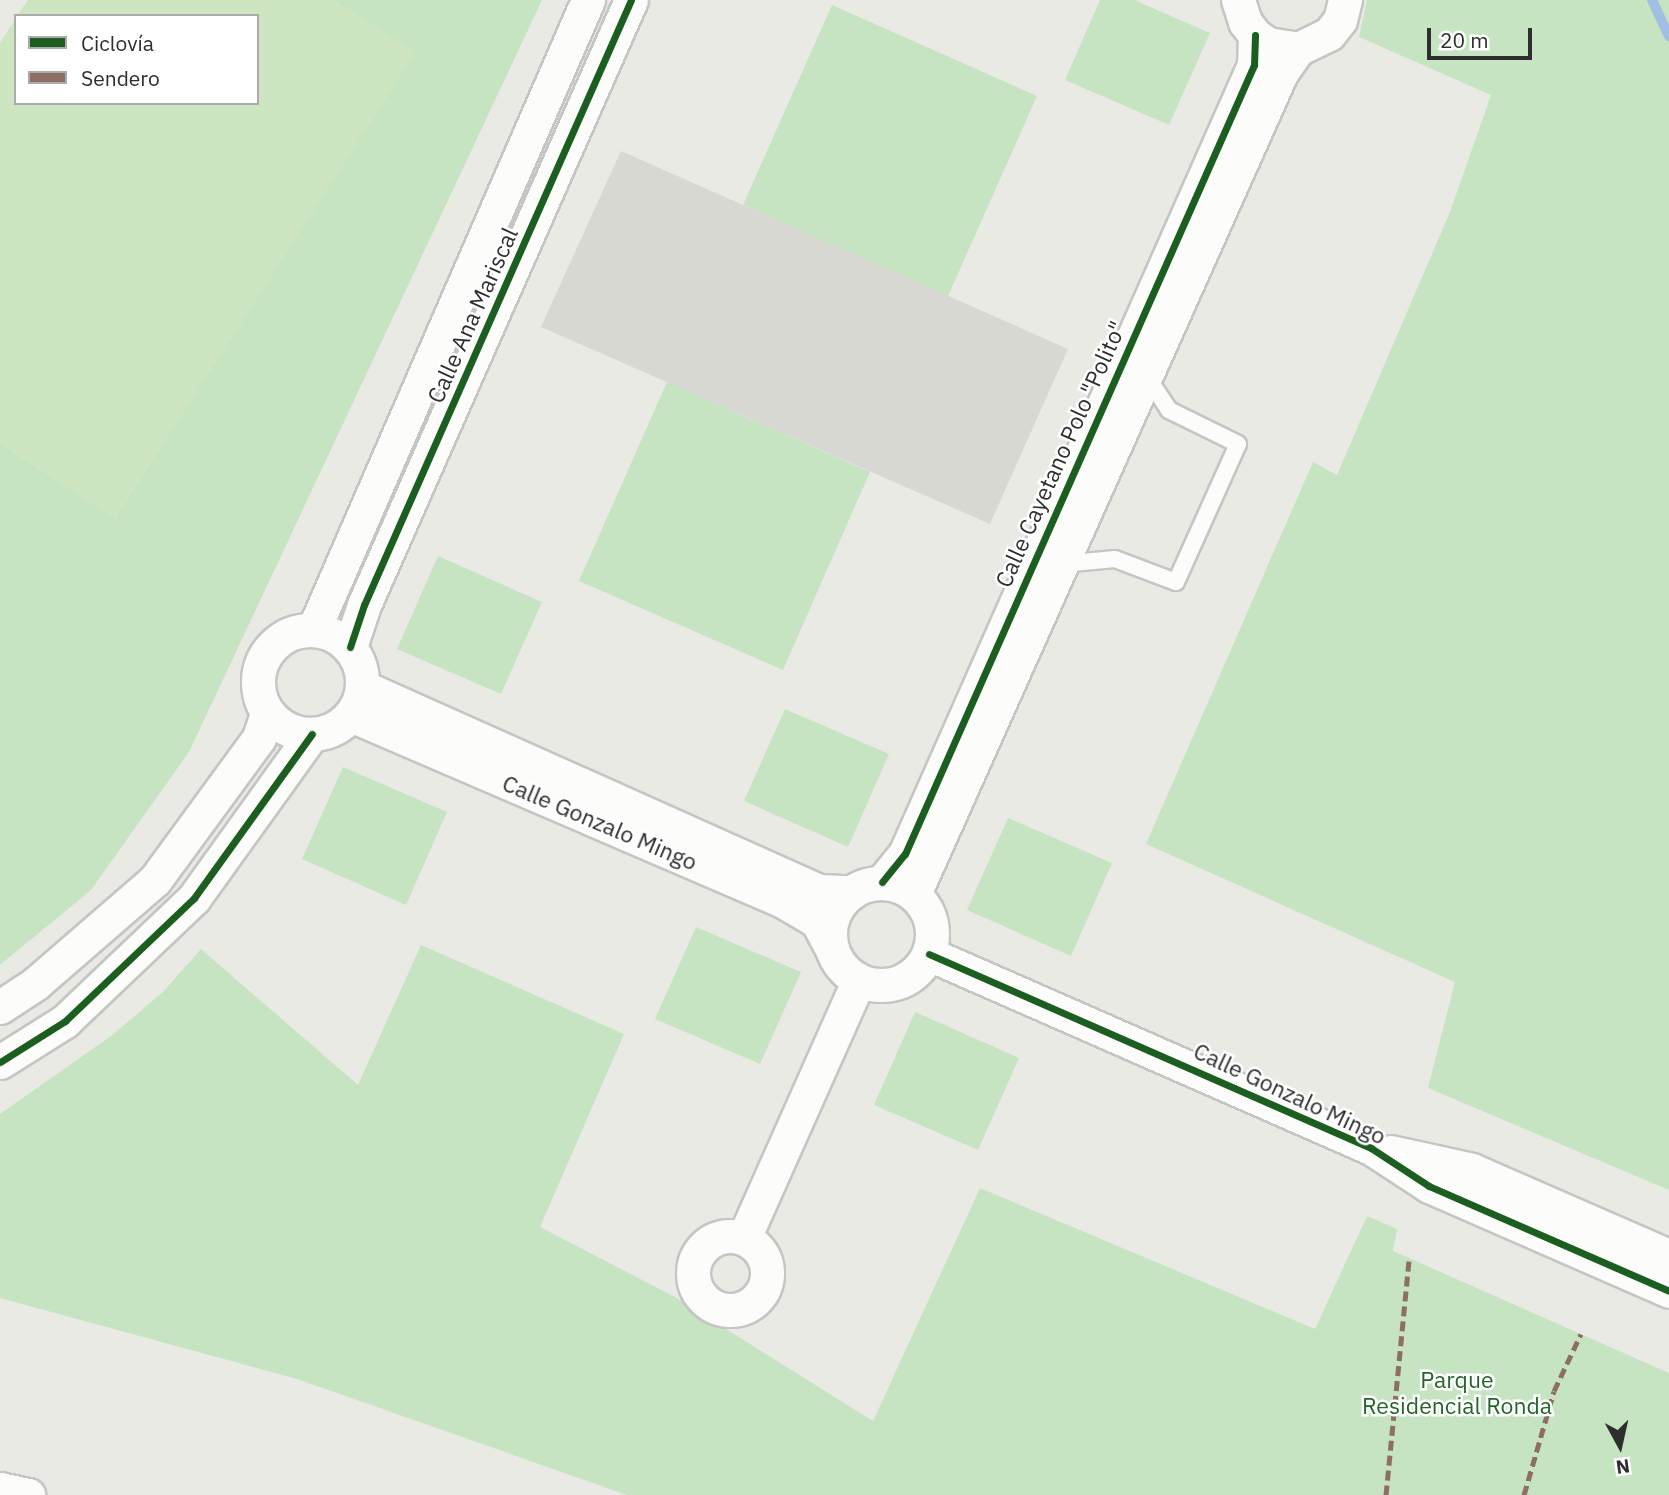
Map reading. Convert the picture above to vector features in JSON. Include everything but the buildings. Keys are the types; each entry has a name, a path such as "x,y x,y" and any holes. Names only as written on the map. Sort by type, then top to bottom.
{"street":[{"name":"Calle Ana Mariscal","path":"314,629 588,0"},
{"name":"Calle Ana Mariscal","path":"350,647 364,605 631,0"},
{"path":"1238,0 1245,22 1255,34 1268,44 1298,48 1329,34 1340,20 1345,0"},
{"name":"Calle Cayetano Polo \"Polito\"","path":"867,887 905,854 1254,65 1255,34"},
{"name":"Calle Cayetano Polo \"Polito\"","path":"914,894 1281,74 1298,48"},
{"path":"314,629 334,634 350,647 360,666 357,701 334,729 312,734 287,730 267,713 258,692 259,668 270,647 290,633 314,629"},
{"name":"Calle Gonzalo Mingo","path":"357,701 818,891 867,887"},
{"name":"Calle Gonzalo Mingo","path":"357,701 781,900 817,921 832,949"},
{"path":"0,1007 35,984 155,880 259,738 267,713"},
{"path":"0,1062 65,1021 194,898 312,734"},
{"path":"867,887 914,894 932,922 929,954 907,978 875,985 859,980 843,967 832,949 833,918 867,887"},
{"name":"Calle Gonzalo Mingo","path":"929,954 1371,1148 1429,1186 1669,1292"},
{"path":"744,1238 859,980"},
{"name":"Calle Gonzalo Mingo","path":"1371,1148 1472,1170 1669,1256"},
{"path":"0,1489 28,1495"}],"lane":[{"path":"1062,564 1115,559 1176,582 1238,444 1168,410 1146,375"}],"green space":[{"path":"28,0 333,0 416,52 115,518 0,443 0,43 14,21 14,105 259,105 259,14 18,14"},
{"path":"333,0 542,0 189,752 91,890 0,965 0,443 115,518 415,52"},
{"path":"1100,0 1134,0 1210,33 1169,125 1065,80"},
{"path":"1367,0 1669,0 1669,1190 1428,1088 1455,982 1146,844 1313,462 1337,475 1450,212 1491,95 1359,37"},
{"path":"832,5 1037,96 948,296 743,205"},
{"path":"667,382 870,472 783,670 579,581"},
{"path":"438,556 542,602 501,694 397,649"},
{"path":"785,709 889,754 848,847 744,801"},
{"path":"343,767 447,812 406,905 302,859"},
{"path":"1008,818 1112,863 1071,956 967,910"},
{"path":"696,927 801,972 760,1064 655,1019"},
{"name":"Parque Residencial Ronda","path":"421,945 624,1034 540,1227 675,1297 873,1421 980,1188 1315,1329 1367,1216 1397,1229 1393,1251 1669,1373 1669,1495 627,1495 297,1379 0,1298 0,1114 111,1036 163,992 201,949 358,1085"},
{"path":"915,1012 1019,1058 978,1150 874,1105"}],"shaded area":[{"path":"621,151 1068,349 990,524 541,327"}],"waterway":[{"path":"1652,0 1669,36"}],"marked path":[{"path":"1386,1495 1409,1259"},
{"path":"1524,1495 1554,1391 1581,1334"}],"cycle path":[{"path":"350,647 364,605 631,0"},
{"path":"882,882 905,854 1254,65 1255,35"},
{"path":"0,1062 65,1021 194,898 312,734"},
{"path":"929,954 1371,1148 1429,1186 1669,1291"}]}
